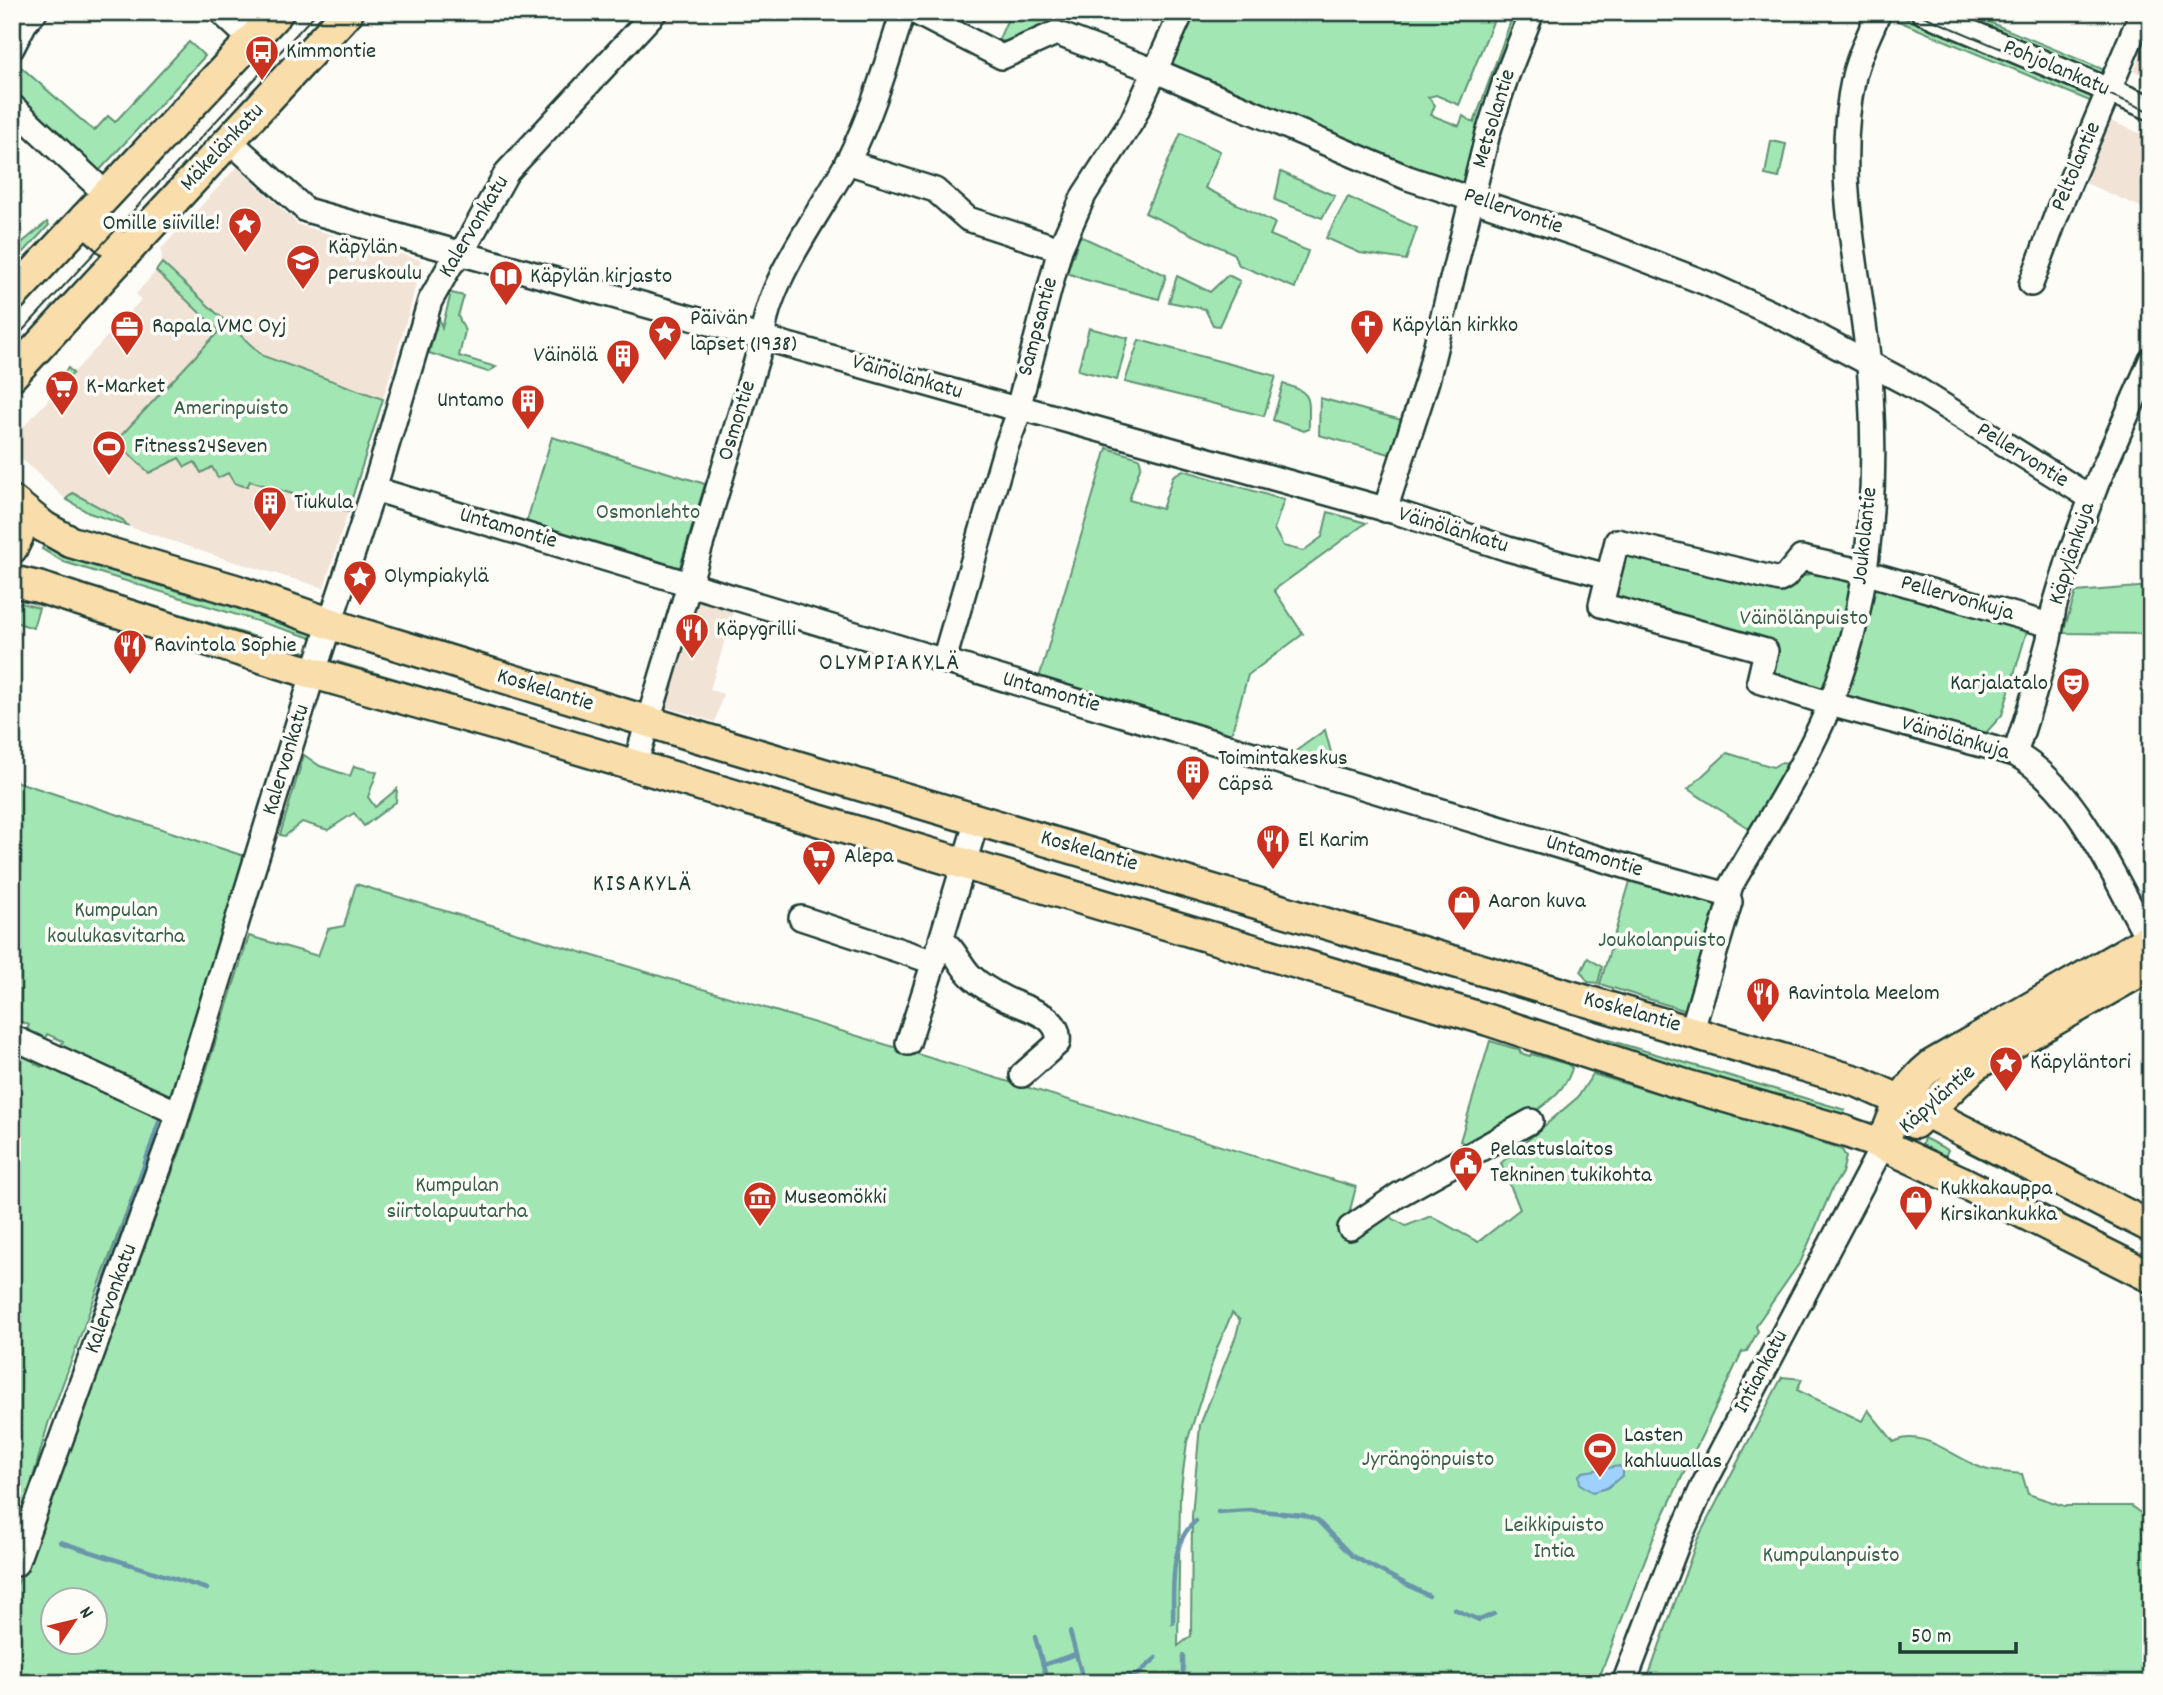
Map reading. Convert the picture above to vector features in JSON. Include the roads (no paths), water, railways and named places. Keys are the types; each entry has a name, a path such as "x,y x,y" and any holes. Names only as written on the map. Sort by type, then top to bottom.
{"main road":[{"path":"12,296 278,12"},
{"name":"Mäkelänkatu","path":"12,375 348,12"},
{"path":"85,218 124,254"},
{"name":"Koskelantie","path":"15,503 44,527 71,542 235,590 330,623 648,722 1692,1030 1859,1082 1914,1106 2151,1227"},
{"name":"Koskelantie","path":"12,548 18,536 15,503"},
{"name":"Koskelantie","path":"12,581 313,674 383,691 635,765 1534,1033 1685,1085 1836,1129 1882,1145 1960,1181 2151,1277"},
{"name":"Käpyläntie","path":"1882,1145 1909,1128 1914,1106 2150,946"}],"street":[{"path":"12,48 24,23 35,12"},
{"path":"221,12 251,40"},
{"name":"Kalervonkatu","path":"16,1564 178,1113 430,302 452,264 461,254 507,172 655,12"},
{"name":"Osmontie","path":"635,765 763,338 764,326 781,279 847,162 873,104 903,12"},
{"name":"Pellervontie","path":"915,12 1002,57 1056,33 1155,71 1408,178 1591,239 1706,283 1791,321 1912,386 2091,498"},
{"name":"Sampsantie","path":"944,660 1006,447 1020,410 1021,397 1060,249 1084,195 1132,121 1182,12"},
{"name":"Metsolantie","path":"1385,510 1424,391 1492,122 1532,12"},
{"name":"Joukolantie","path":"1692,1030 1730,902 1728,895 1731,885 1805,758 1830,704 1851,640 1864,572 1871,516 1873,440 1868,363 1845,187 1845,152 1854,76 1879,12"},
{"name":"Pohjolankatu","path":"1923,12 2151,108"},
{"name":"Peltolantie","path":"2031,284 2059,208 2142,12"},
{"path":"12,106 107,195"},
{"name":"Väinölänkatu","path":"229,140 306,210 1385,510 1508,549 1607,576"},
{"path":"847,162 935,190 968,219 1060,249"},
{"name":"Käpylänkuja","path":"2015,754 2047,646 2063,576 2091,498 2151,360"},
{"name":"Untamontie","path":"374,489 690,577 944,660 1617,864 1728,895"},
{"path":"1830,704 1759,681 1766,651 1601,605 1607,576 1617,541 1780,580 1801,558 1864,572"},
{"name":"Pellervonkuja","path":"1864,572 2050,625"},
{"name":"Väinölänkuja","path":"1830,704 2015,754 2032,763 2071,803 2150,946"},
{"path":"908,1043 977,820"},
{"path":"801,918 937,951 948,944 972,977 1003,998 1050,1019 1059,1035 1058,1043 1021,1075"},
{"path":"12,1037 178,1113"},
{"path":"1350,1228 1400,1194 1531,1121"},
{"name":"Intiankatu","path":"1623,1683 1680,1536 1704,1484 1882,1145"}],"water":[{"name":"Lasten kahluuallas","path":"1619,1466 1623,1469 1623,1475 1607,1488 1592,1492 1580,1484 1579,1475 1583,1472"}],"waterway":[{"path":"76,1365 161,1116"},
{"path":"1218,1512 1249,1510 1304,1515 1317,1520 1352,1556 1429,1596"},
{"path":"1173,1623 1173,1583 1177,1555 1187,1530 1196,1521"},
{"path":"60,1542 207,1589"},
{"path":"1454,1609 1479,1620 1494,1614"},
{"path":"1070,1632 1084,1683"},
{"path":"1035,1637 1048,1683"},
{"path":"1043,1665 1076,1654"},
{"path":"1183,1655 1183,1683"},
{"path":"1112,1683 1138,1674 1156,1658"}],"tram line":[{"path":"12,342 317,12"},
{"path":"1914,12 2151,112"}],"place":[{"name":"Kimmontie","path":"262,82"},
{"name":"Omille siiville!","path":"245,254"},
{"name":"Käpylän peruskoulu","path":"303,291"},
{"name":"Käpylän kirjasto","path":"506,307"},
{"name":"Käpylän kirkko","path":"1367,356"},
{"name":"Rapala VMC Oyj","path":"127,357"},
{"name":"Päivän lapset (1938)","path":"665,362"},
{"name":"Väinölä","path":"623,386"},
{"name":"K-Market","path":"62,417"},
{"name":"Untamo","path":"528,431"},
{"name":"Fitness24Seven","path":"109,477"},
{"name":"Tiukula","path":"270,533"},
{"name":"Olympiakylä","path":"360,607"},
{"name":"Käpygrilli","path":"692,660"},
{"name":"Ravintola Sophie","path":"130,676"},
{"name":"Karjalatalo","path":"2073,714"},
{"name":"Toimintakeskus Cäpsä","path":"1193,802"},
{"name":"El Karim","path":"1273,871"},
{"name":"Alepa","path":"819,887"},
{"name":"Aaron kuva","path":"1464,932"},
{"name":"Ravintola Meelom","path":"1763,1024"},
{"name":"Käpyläntori","path":"2006,1093"},
{"name":"Pelastuslaitos Tekninen tukikohta","path":"1466,1193"},
{"name":"Museomökki","path":"760,1228"},
{"name":"Kukkakauppa Kirsikankukka","path":"1916,1232"},
{"name":"Lasten kahluuallas","path":"1600,1479"}],"district":[{"name":"OLYMPIAKYLÄ","path":"890,664"},
{"name":"KISAKYLÄ","path":"643,885"}],"park label":[{"name":"Amerinpuisto","path":"231,409"},
{"name":"Osmonlehto","path":"648,513"},
{"name":"Väinölänpuisto","path":"1804,619"},
{"name":"Kumpulan koulukasvitarha","path":"116,924"},
{"name":"Joukolanpuisto","path":"1662,941"},
{"name":"Kumpulan siirtolapuutarha","path":"457,1199"},
{"name":"Jyrängönpuisto","path":"1428,1460"},
{"name":"Leikkipuisto Intia","path":"1554,1539"},
{"name":"Kumpulanpuisto","path":"1831,1556"}]}
